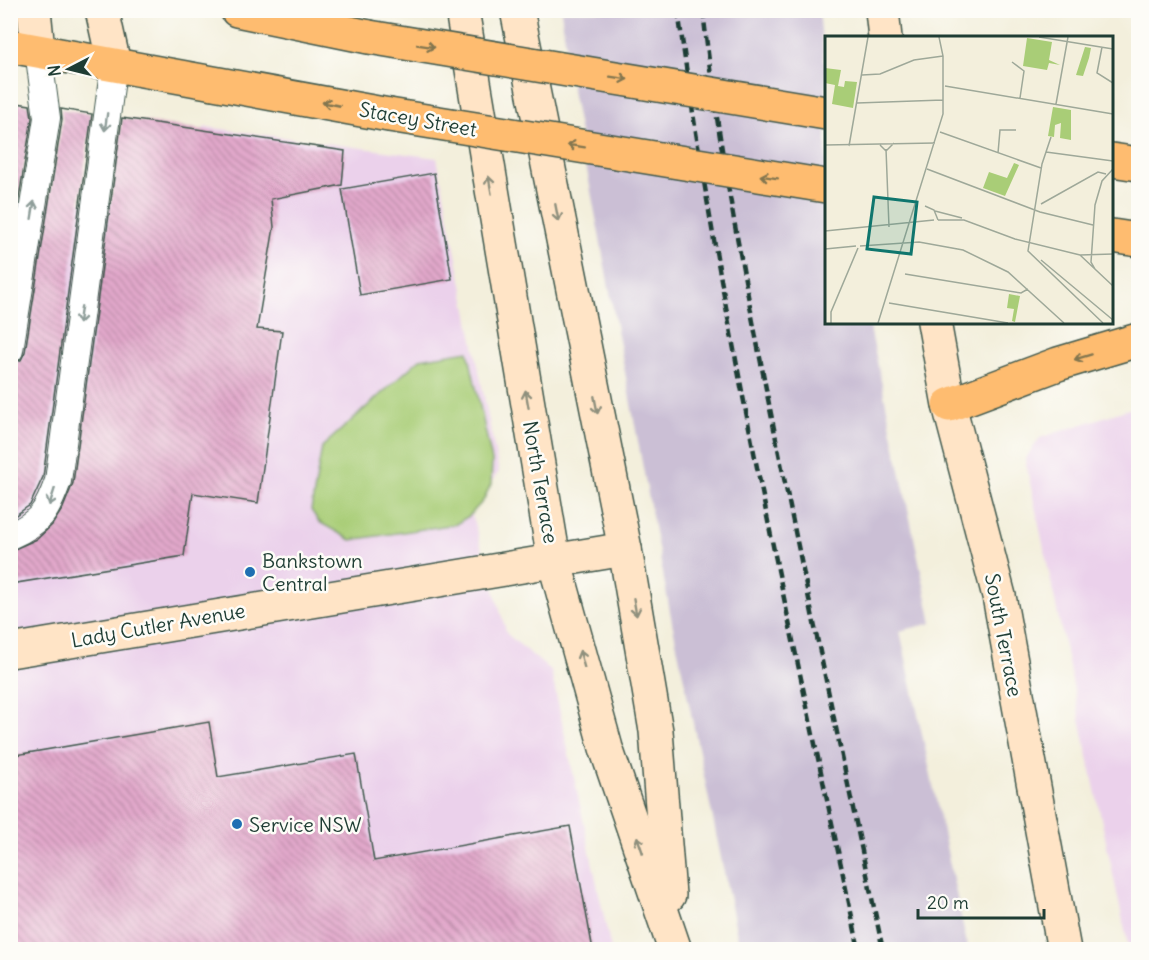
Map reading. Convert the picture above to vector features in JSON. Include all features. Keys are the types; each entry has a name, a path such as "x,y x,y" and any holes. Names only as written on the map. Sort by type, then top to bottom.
{"highway":[{"path":"237,10 369,37 825,112"},
{"name":"Stacey Street","path":"24,48 389,115 825,186"},
{"path":"1113,160 1138,164"},
{"path":"1113,236 1138,240"},
{"path":"949,405 1058,364 1138,340"}],"street":[{"path":"24,48 34,10"},
{"path":"102,10 114,64"},
{"name":"North Terrace","path":"462,10 554,560 606,748 674,945"},
{"name":"North Terrace","path":"517,10 625,549 656,731 674,945"},
{"path":"882,10 885,36"},
{"name":"South Terrace","path":"934,324 949,405 999,596 1064,950"},
{"name":"Lady Cutler Avenue","path":"10,651 625,549"}],"lane":[{"path":"10,350 47,118 24,48"},
{"path":"10,536 35,524 49,507 58,481 114,64"}],"shaded area":[{"path":"561,11 819,11 825,69 825,324 869,324 932,623 900,631 968,949 740,949 672,622 573,96"},
{"name":"Bankstown Central","path":"206,127 437,158 499,472 470,509 507,634 551,671 611,949 11,950 11,199 141,204 147,171"},
{"path":"1138,406 1138,949 1129,950 1025,459 1040,438"}],"green space":[{"path":"468,351 492,461 491,484 483,501 469,516 456,524 351,540 319,522 311,510 322,447 420,359"}],"building":[{"path":"10,102 30,105 32,118 10,252"},
{"path":"61,109 92,114 43,477 30,505 10,519 10,365 21,360 25,352 62,120"},
{"path":"122,118 345,151 342,185 271,199 274,227 257,329 282,331 258,503 193,493 184,556 10,584 10,551 37,539 52,525 63,508 73,483"},
{"path":"434,173 452,279 360,295 342,189"},
{"path":"209,722 218,777 356,754 374,861 570,826 593,950 10,950 10,756"}],"railway":[{"path":"678,10 695,129 737,364 784,599 859,950"},
{"path":"703,10 723,157 749,302 883,950"}],"place":[{"name":"Bankstown Central","path":"250,572"},
{"name":"Service NSW","path":"237,824"}]}
